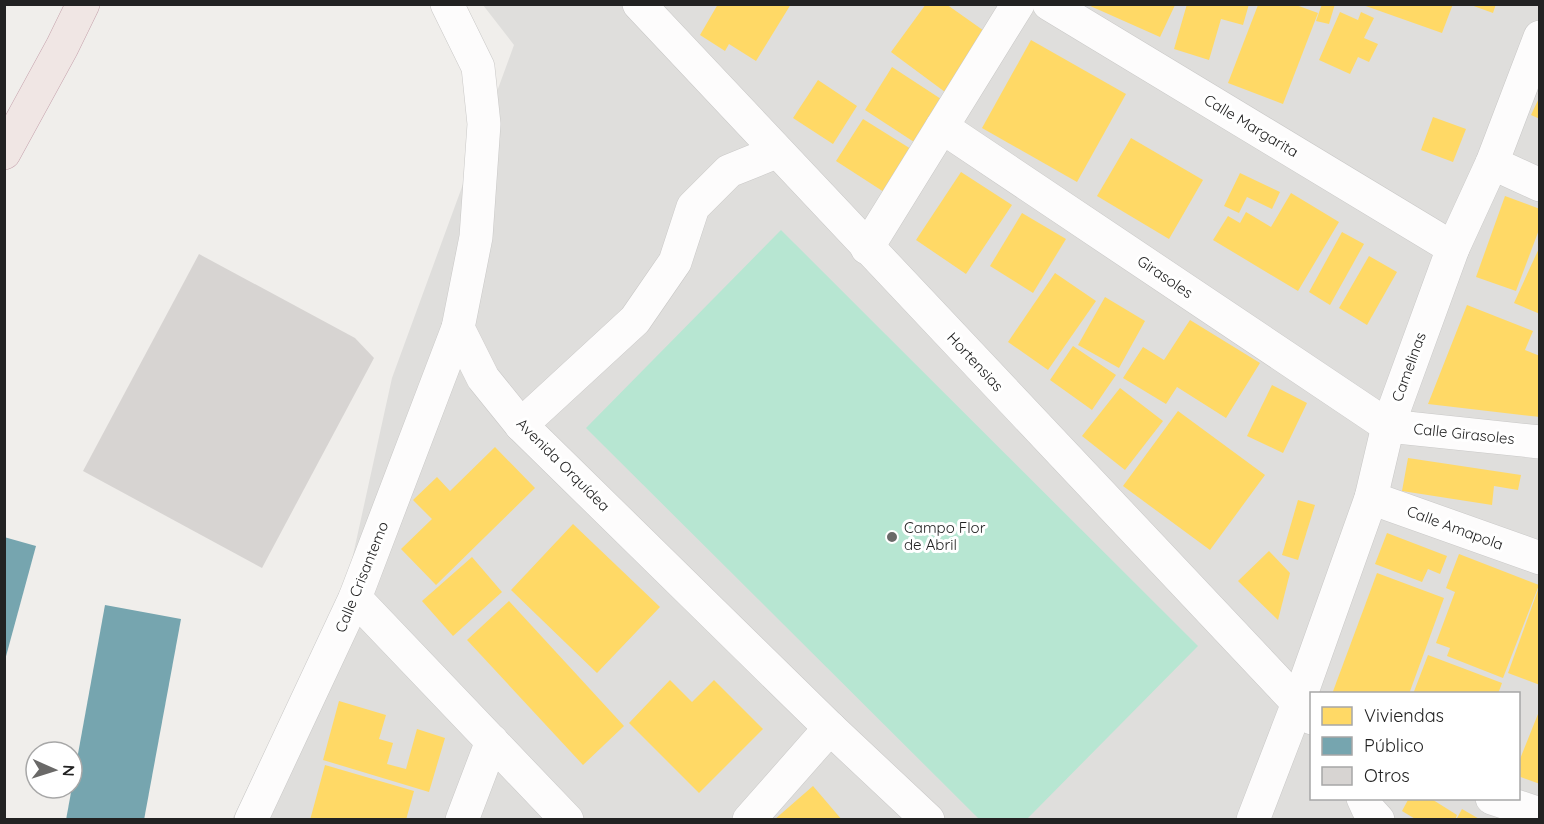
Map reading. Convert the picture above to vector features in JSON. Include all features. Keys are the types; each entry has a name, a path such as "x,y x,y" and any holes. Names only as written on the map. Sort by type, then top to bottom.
{"highway":[{"path":"4,153 83,4"}],"street":[{"path":"447,4 478,67 484,124 476,237 458,328"},
{"name":"Hortensias","path":"639,4 1305,711"},
{"path":"867,248 1018,4"},
{"name":"Calle Margarita","path":"1049,4 1453,248"},
{"name":"Camelinas","path":"1311,692 1371,498 1388,426 1453,248 1492,163 1539,38"},
{"name":"Girasoles","path":"942,127 1388,426"},
{"path":"521,425 635,320 675,262 693,207 729,171 776,152"},
{"path":"1492,163 1539,185"},
{"name":"Avenida Orquídea","path":"458,328 483,378 521,425 830,728 928,819"},
{"name":"Calle Crisantemo","path":"251,819 355,598 458,328"},
{"name":"Calle Girasoles","path":"1388,426 1539,442"},
{"name":"Calle Amapola","path":"1371,498 1539,558"},
{"path":"355,598 567,819"},
{"name":"Camelinas","path":"1253,819 1305,711 1310,695"},
{"path":"749,819 830,728"},
{"path":"462,819 492,741"},
{"path":"1364,800 1368,809 1378,819"},
{"path":"1498,800 1539,814"}],"shaded area":[{"path":"483,5 1539,5 1539,819 232,820 348,578 392,378 514,45"}],"green space":[{"name":"Campo Flor de Abril","path":"781,230 1198,646 1027,819 979,819 586,428"}],"building: Viviendas":[{"path":"718,4 791,4 756,61 729,44 725,51 700,35"},
{"path":"926,4 946,4 987,33 945,92 891,52"},
{"path":"1187,4 1249,4 1243,25 1221,19 1209,60 1174,49"},
{"path":"1322,4 1335,4 1329,24 1316,21"},
{"path":"1360,4 1453,4 1442,33"},
{"path":"1468,4 1496,4 1493,13"},
{"path":"1088,5 1175,5 1160,37"},
{"path":"1258,5 1296,5 1318,13 1283,104 1228,83"},
{"path":"1340,12 1358,20 1361,12 1374,18 1364,38 1378,44 1369,62 1358,57 1350,74 1319,60"},
{"path":"1031,40 1126,94 1077,182 982,128"},
{"path":"892,67 941,99 914,142 865,110"},
{"path":"818,80 857,106 833,144 793,118"},
{"path":"1540,96 1540,119 1531,115"},
{"path":"1433,117 1466,129 1453,162 1421,150"},
{"path":"863,119 911,149 884,192 836,161"},
{"path":"1131,138 1203,180 1169,239 1097,196"},
{"path":"961,172 1012,205 966,274 916,240"},
{"path":"1240,173 1280,192 1272,209 1247,197 1239,213 1224,206"},
{"path":"1291,193 1339,222 1298,291 1213,240 1228,216 1240,223 1246,212 1271,227"},
{"path":"1505,196 1540,209 1540,227 1516,291 1476,277"},
{"path":"1022,213 1066,239 1033,293 990,266"},
{"path":"1342,232 1364,244 1330,305 1309,292"},
{"path":"1540,246 1540,314 1514,303"},
{"path":"1369,256 1397,272 1367,325 1339,308"},
{"path":"1055,273 1096,301 1048,370 1008,342"},
{"path":"1105,297 1145,321 1119,368 1078,345"},
{"path":"1467,305 1533,331 1525,350 1540,356 1540,417 1428,404"},
{"path":"1190,320 1260,363 1226,418 1177,387 1166,404 1123,378 1143,347 1164,360"},
{"path":"1073,346 1116,375 1092,410 1050,380"},
{"path":"1272,385 1307,403 1283,453 1247,436"},
{"path":"1120,388 1163,421 1125,470 1082,436"},
{"path":"1178,411 1265,475 1210,550 1123,486"},
{"path":"495,447 535,488 436,585 401,549 432,519 413,500 437,477 450,491"},
{"path":"1408,458 1521,475 1518,490 1494,486 1492,505 1402,491"},
{"path":"1298,500 1315,505 1298,560 1282,555"},
{"path":"573,524 660,607 597,673 511,590"},
{"path":"1387,533 1447,556 1440,574 1428,569 1422,582 1375,564"},
{"path":"1269,551 1290,573 1278,620 1238,581"},
{"path":"1459,554 1539,585 1503,678 1447,656 1450,648 1436,643 1455,592 1446,588"},
{"path":"472,557 502,592 453,636 422,601"},
{"path":"1377,573 1444,598 1410,692 1333,692"},
{"path":"1540,588 1540,685 1508,673"},
{"path":"509,601 624,726 583,765 467,640"},
{"path":"1428,655 1502,683 1499,692 1414,692"},
{"path":"670,680 692,702 714,680 763,729 699,793 629,723"},
{"path":"339,701 386,715 379,739 393,743 387,764 406,769 417,729 445,738 429,792 323,760"},
{"path":"1540,709 1540,784 1520,777 1520,759"},
{"path":"325,765 414,791 406,820 310,820"},
{"path":"813,786 842,820 774,820"},
{"path":"1408,800 1433,800 1457,815 1455,820 1417,820 1402,811"},
{"path":"1462,809 1481,820 1456,820"}],"building: Público":[{"path":"4,537 36,546 5,660 4,660"},
{"path":"105,605 181,619 144,820 66,820 70,800 84,800 84,740 81,740"}],"building: Otros":[{"path":"199,254 355,338 374,358 262,568 83,471"}],"place":[{"name":"Campo Flor de Abril","path":"892,537"}]}
